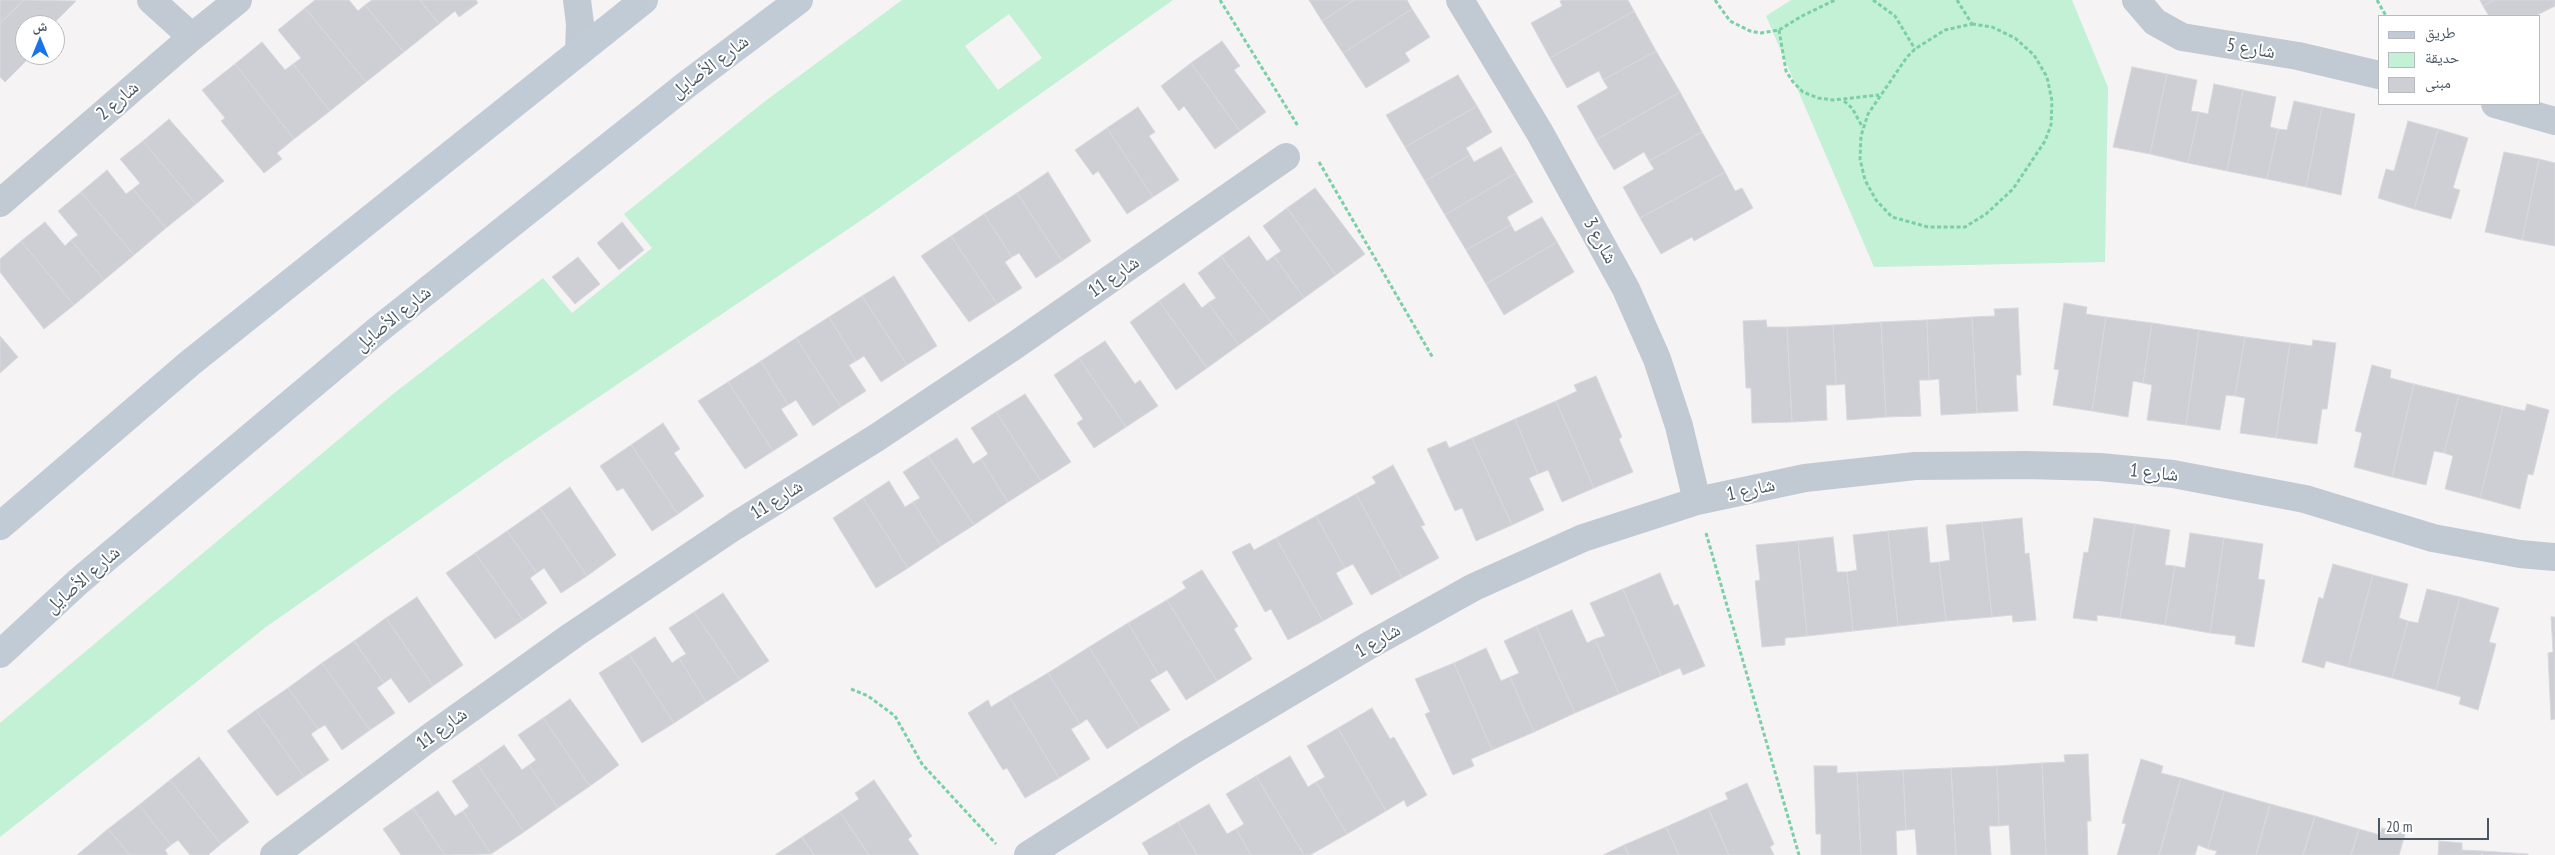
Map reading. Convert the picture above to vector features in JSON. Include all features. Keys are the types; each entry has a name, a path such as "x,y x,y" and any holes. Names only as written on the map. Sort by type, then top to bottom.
{"main road":[{"path":"0,526 190,363 644,0"},
{"name":"شارع الأصايل","path":"0,654 79,581 379,329 686,85 799,0"}],"street":[{"path":"151,0 192,37"},
{"name":"شارع 2","path":"0,203 192,37 238,0"},
{"path":"577,0 580,24 579,52"},
{"name":"شارع 3","path":"1460,0 1540,134 1626,289 1657,359 1676,418 1697,501"},
{"name":"شارع 5","path":"2136,0 2155,22 2182,37 2298,56 2378,75"},
{"path":"2499,105 2555,121"},
{"name":"شارع 11","path":"274,855 429,738 573,635 735,526 876,438 1014,346 1286,157"},
{"name":"شارع 1","path":"1028,855 1216,737 1368,646 1474,587 1583,538 1697,501 1805,478 1915,466 2026,465 2100,467 2173,474 2305,499 2433,538 2520,554 2555,557"}],"path":[{"path":"1220,0 1299,128"},
{"path":"1715,0 1730,21 1738,26 1761,33 1779,30 1835,0"},
{"path":"1873,0 1895,16 1915,49"},
{"path":"1957,0 1972,24"},
{"path":"2377,0 2385,15"},
{"path":"1972,24 1992,27 2015,38 2034,55 2047,77 2052,101 2051,125 2034,159 2012,189 1986,214 1965,227 1928,227 1892,217 1876,200 1865,180 1860,159 1863,128 1868,114 1879,95 1915,49 1945,30 1972,24"},
{"path":"1779,30 1786,70 1793,82 1804,92 1818,98 1844,100 1879,95"},
{"path":"1844,100 1852,108 1863,128"},
{"path":"1318,160 1432,358"},
{"path":"1697,501 1798,855"},
{"path":"851,689 882,704 895,716 922,764 1000,848"}],"green space":[{"path":"902,0 1173,0 869,215 502,462 266,627 0,837 0,723 393,394 543,278 572,313 652,248 624,214 764,102","holes":["1009,14 1042,58 998,90 965,46"]},
{"path":"1791,0 2072,0 2108,87 2105,262 1874,267 1766,16"}],"building":[{"path":"0,0 24,0 0,23"},
{"path":"24,0 76,1 62,15 15,15 15,65 22,65 5,82 0,77 0,23"},
{"path":"315,0 349,0 358,11 365,5 404,52 366,82 305,8"},
{"path":"372,0 420,0 439,24 404,52 365,5"},
{"path":"420,0 476,0 478,3 459,17 455,11 439,24"},
{"path":"1309,0 1354,0 1322,21"},
{"path":"1354,0 1407,0 1412,9 1343,53 1322,21"},
{"path":"1628,0 1634,11 1550,58 1531,23 1562,6 1560,1"},
{"path":"2480,0 2494,0 2483,6"},
{"path":"2494,0 2555,0 2555,6 2537,15 2488,15 2483,6"},
{"path":"305,8 366,82 330,111 293,64 301,58 278,30"},
{"path":"1412,9 1430,37 1405,53 1410,61 1366,88 1343,53"},
{"path":"1634,11 1656,51 1603,80 1599,71 1567,88 1550,58"},
{"path":"1222,41 1240,66 1234,70 1266,112 1240,131 1191,63"},
{"path":"262,42 285,70 293,64 330,111 294,139 235,64"},
{"path":"1656,51 1680,92 1596,140 1577,106 1608,88 1603,80"},
{"path":"1191,63 1240,131 1215,149 1184,106 1179,111 1161,86"},
{"path":"235,64 294,139 277,153 282,159 264,173 221,121 225,118 202,90"},
{"path":"2132,67 2167,74 2150,154 2113,147"},
{"path":"2167,74 2197,80 2191,111 2199,112 2188,163 2150,154"},
{"path":"1458,75 1477,106 1405,147 1386,115"},
{"path":"2214,84 2243,90 2227,171 2188,163 2199,112 2208,114"},
{"path":"2243,90 2276,97 2270,127 2278,129 2267,179 2227,171"},
{"path":"1680,92 1702,132 1649,161 1644,152 1614,170 1596,140"},
{"path":"2294,101 2322,107 2306,187 2267,179 2278,129 2287,130"},
{"path":"1477,106 1492,132 1466,148 1470,155 1425,181 1405,147"},
{"path":"1138,107 1155,132 1149,136 1179,180 1153,197 1107,128"},
{"path":"2322,107 2355,114 2341,195 2306,187"},
{"path":"169,119 224,181 196,204 143,141"},
{"path":"2408,121 2438,129 2414,209 2378,198 2386,169 2394,171"},
{"path":"1107,128 1153,197 1127,214 1098,171 1093,175 1075,150"},
{"path":"2438,129 2468,138 2453,188 2460,190 2451,219 2414,209"},
{"path":"1702,132 1725,172 1640,218 1623,187 1654,169 1649,161"},
{"path":"143,141 196,204 166,228 133,189 140,183 120,159"},
{"path":"1501,147 1516,173 1445,215 1425,181 1470,155 1474,162"},
{"path":"2504,152 2539,159 2522,240 2485,232"},
{"path":"2539,159 2555,163 2555,246 2522,240"},
{"path":"107,170 126,194 133,189 166,228 134,255 81,192"},
{"path":"1048,172 1091,241 1062,261 1017,193"},
{"path":"1725,172 1735,191 1742,188 1753,208 1694,241 1692,237 1661,254 1640,218"},
{"path":"1516,173 1533,202 1507,217 1511,225 1466,250 1445,215"},
{"path":"1315,188 1365,254 1336,275 1287,208"},
{"path":"81,192 134,255 104,280 71,240 78,235 58,211"},
{"path":"1017,193 1062,261 1036,278 1019,253 1012,257 984,214"},
{"path":"1287,208 1336,275 1304,298 1274,256 1281,251 1263,226"},
{"path":"984,214 1012,257 1005,262 1022,288 997,304 951,236"},
{"path":"1542,217 1557,242 1486,284 1466,250 1511,225 1515,232"},
{"path":"45,222 65,246 71,240 104,280 74,305 21,241"},
{"path":"622,222 644,250 619,270 597,243"},
{"path":"951,236 997,304 969,322 921,256"},
{"path":"1249,236 1267,261 1274,256 1304,298 1271,322 1221,256"},
{"path":"21,241 74,305 44,329 0,272 0,259"},
{"path":"1557,242 1574,272 1504,315 1486,284"},
{"path":"1221,256 1271,322 1239,345 1208,303 1216,298 1198,273"},
{"path":"578,257 600,284 575,304 552,277"},
{"path":"894,276 937,346 907,365 862,296"},
{"path":"1184,283 1202,308 1208,303 1239,345 1207,368 1159,301"},
{"path":"862,296 907,365 881,382 864,356 856,361 829,317"},
{"path":"1159,301 1207,368 1176,390 1130,322"},
{"path":"2064,303 2087,307 2086,314 2106,317 2092,411 2053,405 2059,370 2054,369"},
{"path":"2018,308 2021,375 2016,375 2018,411 1977,413 1972,317 1995,316 1994,309"},
{"path":"829,317 856,361 849,365 866,391 841,407 796,338"},
{"path":"1972,317 1977,413 1941,415 1939,379 1929,380 1927,320"},
{"path":"2106,317 2152,323 2143,383 2133,381 2128,417 2092,411"},
{"path":"1766,320 1767,327 1787,327 1792,422 1752,423 1751,388 1746,388 1743,321"},
{"path":"1927,320 1929,380 1919,380 1921,416 1886,417 1881,322"},
{"path":"1881,322 1886,417 1847,420 1845,384 1836,385 1833,325"},
{"path":"2152,323 2199,330 2186,425 2147,420 2152,385 2143,383"},
{"path":"1833,325 1836,385 1826,385 1827,420 1792,422 1787,327"},
{"path":"2199,330 2245,337 2235,396 2226,395 2220,430 2186,425"},
{"path":"0,336 18,357 0,373"},
{"path":"2245,337 2290,343 2276,438 2240,433 2245,398 2235,396"},
{"path":"796,338 841,407 813,426 796,400 788,405 761,361"},
{"path":"2313,340 2336,343 2327,409 2322,409 2317,444 2276,438 2290,343 2312,346"},
{"path":"1105,341 1135,384 1140,380 1158,406 1126,427 1079,358"},
{"path":"1079,358 1126,427 1094,448 1077,423 1083,419 1054,375"},
{"path":"761,361 788,405 781,409 798,435 773,451 728,382"},
{"path":"2372,365 2391,370 2390,378 2414,384 2392,477 2354,467 2362,433 2355,431"},
{"path":"1596,376 1622,437 1619,439 1633,472 1594,488 1556,401 1577,391 1574,385"},
{"path":"728,382 773,451 745,469 698,401"},
{"path":"2414,384 2459,395 2444,453 2434,451 2426,485 2392,477"},
{"path":"1025,394 1071,462 1041,481 996,412"},
{"path":"2459,395 2503,406 2480,498 2445,489 2453,456 2444,453"},
{"path":"1556,401 1594,488 1562,502 1548,470 1538,474 1515,419"},
{"path":"2527,404 2549,410 2533,475 2528,474 2520,509 2480,498 2503,406 2525,411"},
{"path":"996,412 1041,481 1008,502 981,459 988,454 971,428"},
{"path":"1515,419 1538,474 1529,478 1544,510 1512,525 1472,438"},
{"path":"663,423 680,449 674,453 704,496 678,514 631,445"},
{"path":"957,438 973,464 981,459 1008,502 974,525 928,456"},
{"path":"1472,438 1512,525 1476,541 1462,508 1455,511 1427,449 1446,441 1449,448"},
{"path":"631,445 678,514 652,531 623,488 617,491 600,466"},
{"path":"928,456 974,525 941,546 913,502 920,498 903,472"},
{"path":"1393,465 1425,525 1421,526 1439,558 1402,578 1356,494 1376,483 1372,477"},
{"path":"889,481 905,507 913,502 941,546 908,568 863,498"},
{"path":"570,487 616,555 587,576 540,508"},
{"path":"1356,494 1402,578 1371,595 1353,564 1345,568 1316,516"},
{"path":"863,498 908,568 876,588 833,518"},
{"path":"540,508 587,576 561,593 544,568 537,573 507,531"},
{"path":"1316,516 1345,568 1336,573 1353,604 1323,621 1276,538"},
{"path":"2022,518 2025,554 2029,553 2036,620 2013,622 2012,615 1992,617 1982,522"},
{"path":"2094,518 2135,524 2120,618 2097,615 2097,621 2073,618 2084,552 2088,553"},
{"path":"1982,522 1992,617 1946,621 1939,562 1950,560 1946,525"},
{"path":"2135,524 2170,530 2165,565 2175,566 2165,625 2120,618"},
{"path":"1927,527 1930,563 1939,562 1946,621 1898,626 1888,531"},
{"path":"507,531 537,573 530,578 547,603 523,620 475,553"},
{"path":"1888,531 1898,626 1853,631 1847,572 1857,570 1853,535"},
{"path":"2190,533 2224,538 2210,633 2165,625 2175,566 2185,568"},
{"path":"1833,537 1837,572 1847,572 1853,631 1807,636 1798,541"},
{"path":"1276,538 1323,621 1288,640 1271,609 1265,612 1232,552 1250,543 1254,550"},
{"path":"2224,538 2263,544 2258,579 2265,580 2254,647 2235,644 2236,636 2210,633"},
{"path":"1798,541 1807,636 1785,638 1785,645 1762,647 1755,581 1760,580 1756,545"},
{"path":"475,553 523,620 495,639 446,573"},
{"path":"2333,564 2373,575 2348,667 2326,661 2324,668 2302,662 2319,597 2323,599"},
{"path":"1202,570 1238,626 1234,629 1252,659 1217,681 1167,600 1186,588 1182,582"},
{"path":"1660,573 1674,606 1678,604 1705,666 1683,675 1680,668 1661,676 1623,589"},
{"path":"2373,575 2408,584 2399,618 2408,621 2392,678 2348,667"},
{"path":"1623,589 1661,676 1619,694 1595,639 1605,636 1590,603"},
{"path":"2427,589 2460,597 2436,690 2392,678 2408,621 2418,623"},
{"path":"723,593 769,661 740,680 694,612"},
{"path":"417,597 463,665 433,686 386,618"},
{"path":"2460,597 2499,608 2489,642 2496,644 2478,710 2459,704 2461,697 2436,690"},
{"path":"1167,600 1217,681 1186,700 1167,670 1159,675 1128,623"},
{"path":"1572,610 1587,643 1595,639 1619,694 1575,713 1536,626"},
{"path":"694,612 740,680 706,702 679,658 686,654 669,628"},
{"path":"2551,617 2555,617 2555,719 2551,720 2548,653 2553,652"},
{"path":"386,618 433,686 409,703 391,678 384,683 354,641"},
{"path":"1128,623 1159,675 1150,680 1170,710 1140,728 1089,647"},
{"path":"1536,626 1575,713 1534,732 1510,677 1519,673 1504,641"},
{"path":"655,637 672,663 679,658 706,702 674,723 629,654"},
{"path":"354,641 384,683 377,688 395,713 370,730 322,663"},
{"path":"1089,647 1140,728 1107,749 1087,719 1080,724 1048,673"},
{"path":"1486,648 1501,681 1510,677 1534,732 1492,750 1454,663"},
{"path":"629,654 674,723 642,743 599,673"},
{"path":"322,663 370,730 342,750 325,725 318,729 288,688"},
{"path":"1454,663 1492,750 1471,759 1474,766 1453,775 1425,714 1430,712 1415,679"},
{"path":"1048,673 1080,724 1071,729 1090,759 1059,778 1009,696"},
{"path":"288,688 318,729 311,734 329,760 304,777 256,710"},
{"path":"1009,696 1059,778 1025,798 1007,768 1003,770 968,713 988,700 991,707"},
{"path":"570,699 619,765 590,786 543,718"},
{"path":"1372,708 1390,739 1394,737 1427,795 1407,807 1404,800 1386,811 1338,728"},
{"path":"256,710 304,777 277,796 227,731"},
{"path":"543,718 590,786 558,808 529,765 536,760 518,735"},
{"path":"1338,728 1386,811 1347,834 1316,782 1325,777 1307,746"},
{"path":"504,745 522,770 529,765 558,808 524,832 477,764"},
{"path":"2088,754 2091,821 2087,821 2088,855 2046,855 2042,763 2065,762 2064,755"},
{"path":"1290,756 1308,787 1316,782 1347,834 1310,855 1304,855 1256,776"},
{"path":"199,757 249,822 221,844 170,780"},
{"path":"2141,759 2163,766 2161,773 2181,778 2159,855 2117,855 2126,824 2122,823"},
{"path":"2042,763 2046,855 2011,855 2009,825 1999,826 1997,766"},
{"path":"477,764 524,832 491,854 463,811 469,806 452,781"},
{"path":"1814,766 1837,766 1837,773 1857,772 1861,855 1821,855 1821,834 1816,834"},
{"path":"1997,766 1999,826 1989,826 1991,855 1956,855 1951,768"},
{"path":"1951,768 1956,855 1917,855 1915,829 1906,830 1903,770"},
{"path":"1903,770 1906,830 1896,831 1897,855 1861,855 1857,772"},
{"path":"1256,776 1304,855 1251,855 1236,829 1244,824 1226,794"},
{"path":"2181,778 2224,791 2208,849 2198,845 2195,855 2159,855"},
{"path":"170,780 221,844 208,855 190,855 178,840 171,845 139,805"},
{"path":"874,780 912,836 908,839 919,855 869,855 840,812 859,799 855,793"},
{"path":"1747,783 1774,844 1770,847 1774,855 1729,855 1708,808 1728,799 1725,793"},
{"path":"438,791 455,816 463,811 491,854 445,855 413,808"},
{"path":"2224,791 2270,804 2256,855 2215,855 2217,851 2208,849"},
{"path":"1209,804 1227,834 1236,829 1251,855 1197,855 1178,822"},
{"path":"2270,804 2315,816 2303,855 2256,855"},
{"path":"139,805 171,845 165,850 168,855 130,855 108,829"},
{"path":"413,808 445,855 401,855 383,829"},
{"path":"1708,808 1729,855 1679,855 1666,827"},
{"path":"840,812 869,855 814,855 802,837"},
{"path":"2315,816 2359,829 2351,855 2303,855"},
{"path":"1178,822 1197,855 1149,855 1142,843"},
{"path":"1666,827 1679,855 1629,855 1624,845"},
{"path":"2382,828 2405,834 2399,855 2351,855 2359,829 2380,835"},
{"path":"108,829 130,855 77,855"},
{"path":"802,837 814,855 775,855"},
{"path":"2439,841 2462,843 2462,850 2482,851 2482,855 2438,855"},
{"path":"1624,845 1629,855 1603,855"},
{"path":"2482,851 2528,854 2528,855 2482,855"}]}
